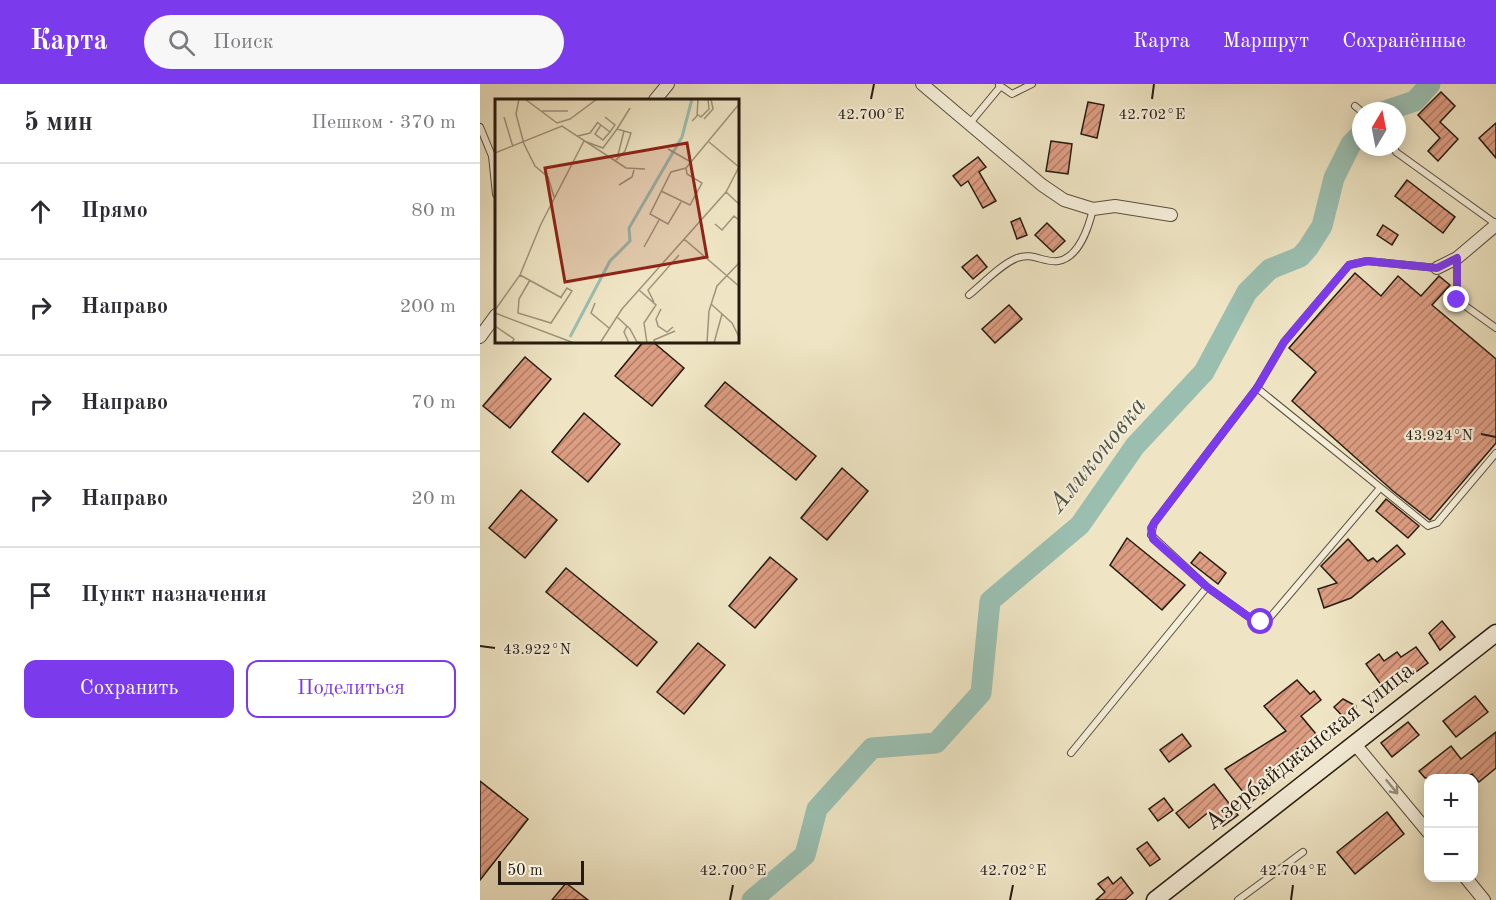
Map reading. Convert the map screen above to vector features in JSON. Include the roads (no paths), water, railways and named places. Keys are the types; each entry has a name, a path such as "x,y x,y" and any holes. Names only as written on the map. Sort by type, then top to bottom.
{"main road":[{"name":"Азербайджанская улица","path":"1155,900 1496,633"}],"street":[{"path":"657,99 668,84"},
{"path":"922,84 1042,185 1064,200 1093,209 1115,206 1171,215"},
{"path":"1437,268 1457,258 1496,224"},
{"path":"480,337 495,316"},
{"path":"1354,743 1425,828"},
{"path":"1469,882 1484,900"}],"lane":[{"path":"970,123 999,86 1012,94 1032,84"},
{"path":"480,127 492,156 495,184"},
{"path":"1402,156 1496,224"},
{"path":"969,295 1017,258 1030,255 1058,261 1069,256 1080,243 1093,209"},
{"path":"1457,258 1457,300 1496,328"},
{"path":"1380,488 1267,621 1253,620 1207,587 1153,539 1151,528 1257,388 1284,342 1349,265 1367,261 1437,268"},
{"path":"1257,388 1423,524 1432,525 1496,453"},
{"path":"1071,753 1207,587"},
{"path":"1238,900 1303,852"}],"waterway":[{"name":"Аликоновка","path":"1406,104 1415,101 1430,84"},
{"name":"Аликоновка","path":"752,900 805,855 817,809 872,748 936,743 981,693 990,601 1080,525 1135,446 1204,372 1247,292 1270,269 1300,257 1308,248 1322,226 1334,178 1352,143"}]}
